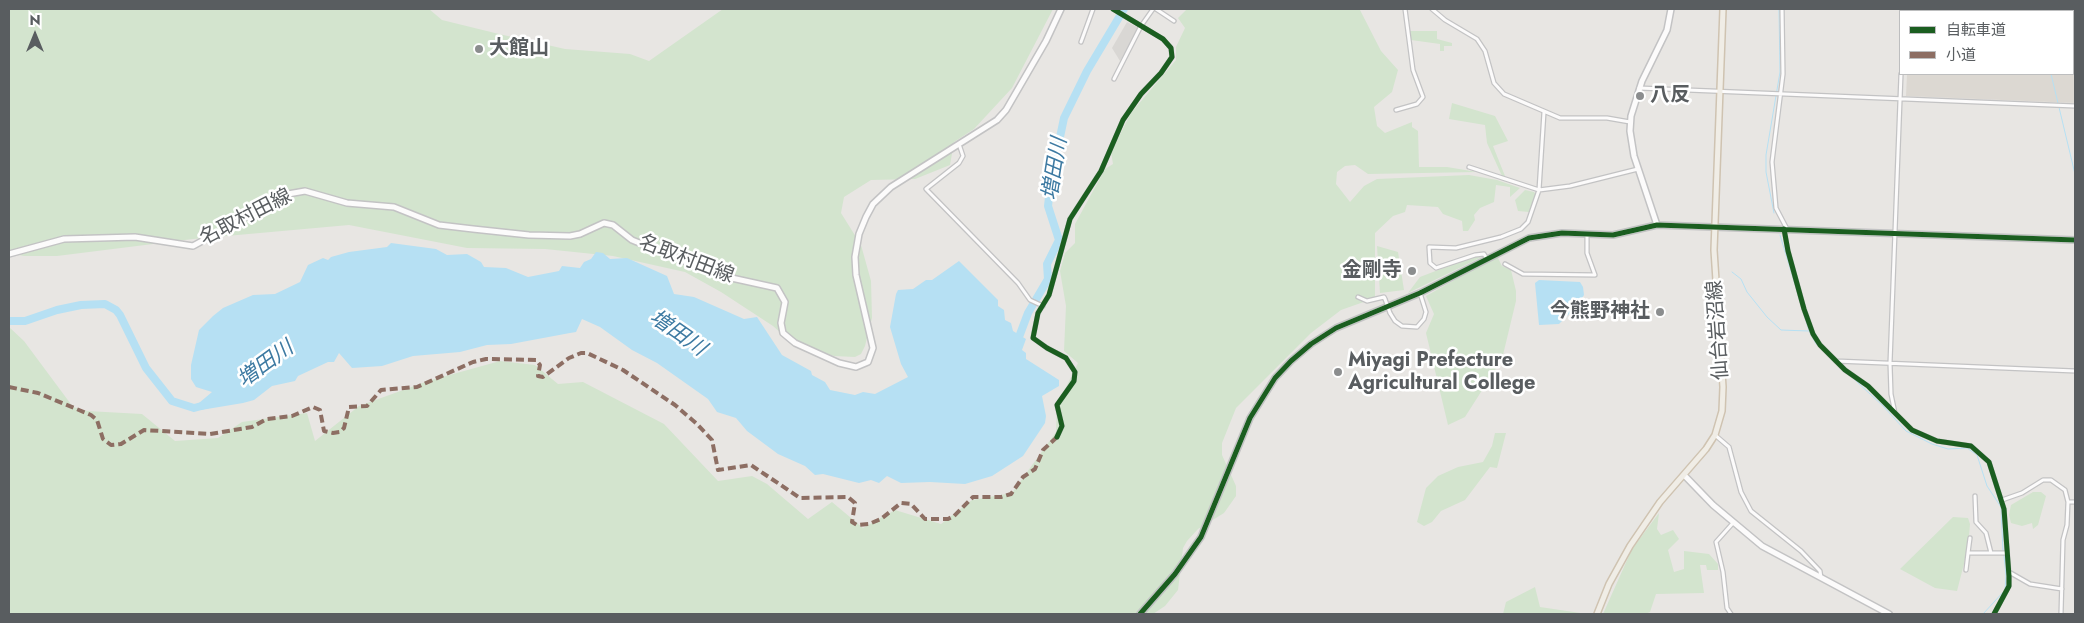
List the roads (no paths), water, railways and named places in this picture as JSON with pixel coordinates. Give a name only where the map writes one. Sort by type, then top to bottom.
[{"type":"main road","name":"仙台岩沼線","points":[[1597,614],[1609,584],[1630,546],[1660,502],[1685,476],[1715,435],[1722,411],[1724,393],[1714,226],[1723,9]]},
{"type":"street","name":"名取村田線","points":[[9,254],[64,239],[135,237],[192,246],[288,194],[305,191],[347,203],[394,207],[439,225],[529,235],[570,236],[580,234],[604,223],[613,224],[632,240],[718,274],[777,288],[785,302],[781,323],[783,333],[795,343],[839,363],[856,367],[868,362],[873,348],[856,275],[855,257],[859,234],[873,204],[891,187],[997,120],[1006,110],[1055,25],[1061,9]]},
{"type":"street","points":[[1081,42],[1093,9]]},
{"type":"street","points":[[1056,437],[1062,426],[1057,405],[1074,381],[1075,372],[1066,358],[1033,338],[1037,318],[1050,290],[1070,219],[1101,171],[1122,120],[1172,57],[1171,48],[1167,42],[1113,9]]},
{"type":"street","points":[[1114,78],[1141,26],[1154,9],[1174,22]]},
{"type":"street","points":[[1396,110],[1418,104],[1423,98],[1414,70],[1405,9]]},
{"type":"street","points":[[1432,9],[1445,20],[1482,44],[1494,83],[1504,94],[1560,118],[1607,118],[1631,122]]},
{"type":"street","points":[[1657,225],[1638,169],[1632,142],[1631,122],[1632,108],[1639,88],[1666,30],[1671,9]]},
{"type":"street","points":[[1782,9],[1784,64],[1777,94],[1772,162],[1775,201],[1786,229],[1788,251],[1809,324],[1820,345],[1836,362],[1868,386],[1912,430],[1945,443],[1967,444],[1978,450],[1988,462],[2002,500],[2009,572],[2009,586],[1994,614]]},
{"type":"street","points":[[1896,414],[1891,394],[1890,363],[1901,75]]},
{"type":"street","points":[[1639,88],[2075,106]]},
{"type":"street","points":[[1487,259],[1484,254],[1475,255],[1436,268],[1430,263],[1429,247],[1456,248],[1501,237],[1521,228],[1528,222],[1540,190],[1544,112]]},
{"type":"street","points":[[958,143],[963,156],[959,163],[926,189],[1018,284],[1030,300],[1043,306]]},
{"type":"street","points":[[1469,167],[1540,190],[1570,186],[1638,169]]},
{"type":"street","points":[[1140,614],[1175,574],[1201,537],[1210,520],[1242,435],[1259,402],[1275,378],[1311,344],[1336,328],[1420,293],[1537,236],[1562,233],[1613,235],[1657,225],[2075,240]]},
{"type":"street","points":[[1505,264],[1523,274],[1595,275],[1587,254],[1587,234]]},
{"type":"street","points":[[1358,297],[1367,302],[1384,297],[1395,321],[1402,326],[1417,327],[1424,319],[1426,312],[1420,293]]},
{"type":"street","points":[[1836,362],[2075,371]]},
{"type":"street","points":[[1715,435],[1729,448],[1741,492],[1751,511],[1801,551],[1820,571],[1821,579]]},
{"type":"street","points":[[1685,476],[1733,523],[1768,550],[1889,614]]},
{"type":"street","points":[[2002,500],[2022,493],[2039,481],[2046,479],[2063,486],[2068,502],[2067,526],[2063,540],[2060,614]]},
{"type":"street","points":[[1974,496],[1976,522],[1986,533],[1991,553]]},
{"type":"street","points":[[2068,502],[2075,502]]},
{"type":"street","points":[[1731,614],[1727,608],[1723,572],[1716,542],[1733,523]]},
{"type":"street","points":[[1966,570],[1970,538]]},
{"type":"street","points":[[1968,553],[2006,553]]},
{"type":"street","points":[[2009,572],[2030,584],[2062,589]]},
{"type":"water","points":[[391,243],[436,249],[447,255],[467,254],[481,262],[484,267],[506,268],[528,277],[559,271],[562,266],[580,268],[596,252],[603,253],[610,259],[627,258],[667,276],[674,294],[694,297],[744,319],[757,317],[782,355],[811,371],[812,375],[825,382],[830,390],[855,395],[863,392],[875,394],[908,377],[901,364],[890,327],[896,294],[898,290],[913,289],[926,280],[932,280],[959,261],[998,300],[998,306],[1004,310],[1005,320],[1011,323],[1013,331],[1026,339],[1022,350],[1026,353],[1026,359],[1059,380],[1059,386],[1042,396],[1046,416],[1045,423],[1023,456],[992,476],[965,484],[901,483],[887,476],[879,483],[871,480],[859,483],[823,474],[815,475],[805,466],[778,454],[747,431],[736,418],[717,412],[708,399],[657,363],[632,350],[600,327],[582,319],[576,332],[511,344],[487,345],[460,352],[413,356],[382,366],[352,368],[339,353],[334,362],[328,362],[298,376],[295,381],[272,386],[254,400],[201,410],[199,403],[212,392],[196,387],[191,379],[191,365],[199,330],[213,316],[223,308],[253,295],[275,294],[300,282],[308,265],[323,258],[328,260],[331,257],[349,252],[387,247]]},
{"type":"water","points":[[1539,280],[1580,282],[1583,287],[1584,295],[1576,307],[1559,324],[1539,325],[1535,283]]},
{"type":"waterway","name":"増田川","points":[[1016,345],[1028,313],[1048,279],[1047,264],[1059,240],[1048,206],[1051,180],[1064,118],[1087,71],[1124,9]]},
{"type":"waterway","points":[[1774,213],[1766,172],[1766,155],[1780,72],[1779,9]]},
{"type":"waterway","points":[[2051,75],[2075,174]]},
{"type":"waterway","points":[[1780,235],[1809,331],[1816,344],[1883,406],[1906,431],[1932,444],[1948,449],[1967,448],[1977,455],[1987,486],[2001,507],[2003,551]]},
{"type":"waterway","points":[[1732,272],[1741,279],[1747,292],[1767,317],[1781,330],[1808,331]]},
{"type":"waterway","name":"増田川","points":[[9,321],[25,321],[57,310],[81,305],[105,304],[116,310],[120,315],[146,368],[172,401],[194,408],[209,404]]},
{"type":"waterway","points":[[1983,614],[2005,590],[2004,555]]},
{"type":"place","name":"大館山","points":[[479,49]]},
{"type":"place","name":"八反","points":[[1640,96]]},
{"type":"place","name":"金剛寺","points":[[1412,271]]},
{"type":"place","name":"今熊野神社","points":[[1660,312]]},
{"type":"place","name":"Miyagi Prefecture Agricultural College","points":[[1338,372]]}]
